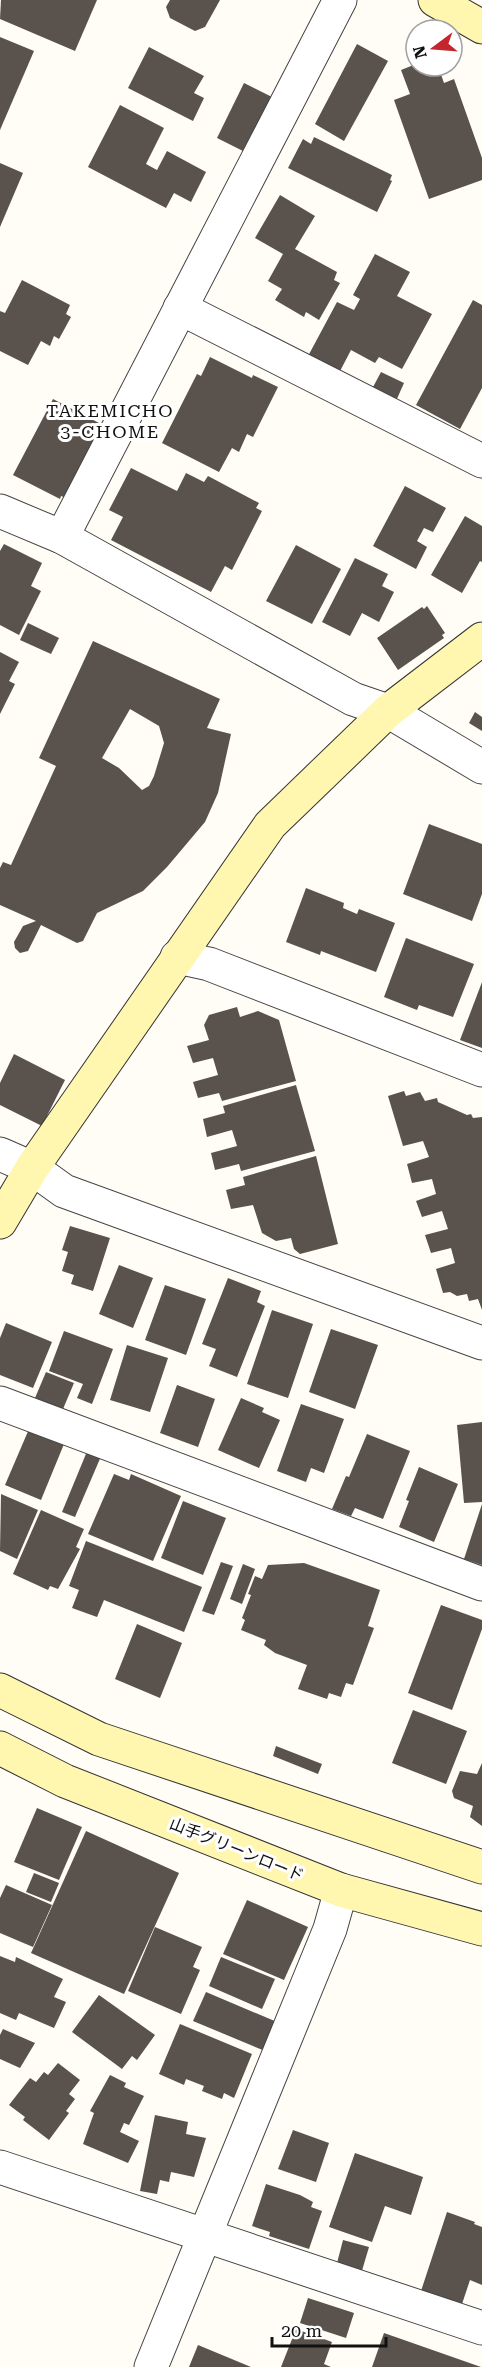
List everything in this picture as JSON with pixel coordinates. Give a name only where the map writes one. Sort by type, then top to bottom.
[{"type":"street","points":[[62,537],[340,0]]},
{"type":"street","points":[[435,0],[482,27]]},
{"type":"street","points":[[180,309],[482,461]]},
{"type":"street","points":[[0,511],[62,537],[353,699],[388,711],[482,767]]},
{"type":"street","points":[[0,1222],[32,1168],[270,825],[388,711],[482,639]]},
{"type":"street","points":[[177,957],[209,964],[482,1070]]},
{"type":"street","points":[[0,1154],[32,1168],[64,1191],[482,1343]]},
{"type":"street","points":[[0,1403],[482,1584]]},
{"type":"street","points":[[0,1690],[99,1739],[482,1867]]},
{"type":"street","name":"山手グリーンロード","points":[[0,1748],[65,1781],[341,1890],[482,1929]]},
{"type":"street","points":[[151,2367],[330,1929],[341,1890]]},
{"type":"street","points":[[0,2167],[482,2328]]},
{"type":"building","points":[[1,0],[97,0],[75,51],[0,19]]},
{"type":"building","points":[[170,0],[220,0],[205,27],[195,31],[170,18],[166,7]]},
{"type":"building","points":[[0,37],[34,51],[0,130]]},
{"type":"building","points":[[357,44],[388,61],[344,141],[315,124]]},
{"type":"building","points":[[149,47],[204,76],[194,93],[204,98],[193,121],[128,88]]},
{"type":"building","points":[[404,78],[442,78],[444,83],[454,79],[482,158],[482,180],[429,199],[394,100],[410,94]]},
{"type":"building","points":[[244,83],[274,98],[247,153],[217,138]]},
{"type":"building","points":[[120,105],[164,128],[146,164],[157,170],[167,151],[206,172],[191,202],[174,193],[166,208],[88,167]]},
{"type":"building","points":[[314,137],[392,175],[390,180],[392,181],[377,212],[288,168],[303,139],[311,144]]},
{"type":"building","points":[[0,163],[23,173],[0,227]]},
{"type":"building","points":[[280,195],[315,216],[295,249],[337,272],[334,280],[340,283],[319,320],[306,312],[304,317],[275,300],[282,289],[268,281],[283,254],[255,238]]},
{"type":"building","points":[[375,254],[410,272],[397,296],[432,314],[402,369],[379,357],[375,363],[351,350],[338,375],[307,358],[337,302],[354,310],[360,299],[353,295]]},
{"type":"building","points":[[22,280],[70,305],[66,314],[71,317],[59,339],[54,336],[50,346],[41,341],[28,365],[0,351],[0,311],[5,313]]},
{"type":"building","points":[[473,300],[482,305],[482,388],[460,429],[416,405]]},
{"type":"building","points":[[210,357],[252,378],[253,375],[278,387],[253,437],[247,434],[239,452],[232,448],[219,472],[162,443],[197,374],[201,376]]},
{"type":"building","points":[[381,372],[404,383],[396,401],[372,389]]},
{"type":"building","points":[[53,399],[99,423],[97,426],[102,429],[66,498],[61,496],[60,499],[13,475]]},
{"type":"building","points":[[131,468],[177,491],[186,473],[204,482],[208,476],[259,503],[256,508],[262,511],[232,570],[225,566],[211,592],[111,540],[123,517],[109,510]]},
{"type":"building","points":[[405,486],[446,508],[433,532],[424,528],[417,541],[427,547],[416,569],[373,546]]},
{"type":"building","points":[[465,516],[482,526],[482,562],[480,561],[462,593],[431,575]]},
{"type":"building","points":[[4,544],[42,563],[31,586],[41,591],[19,635],[0,625],[0,551]]},
{"type":"building","points":[[296,545],[341,569],[312,624],[266,601]]},
{"type":"building","points":[[355,558],[388,574],[382,586],[394,592],[379,622],[362,613],[350,636],[322,622]]},
{"type":"building","points":[[427,606],[445,633],[442,635],[444,638],[398,670],[377,638],[422,607],[424,609]]},
{"type":"building","points":[[28,623],[59,638],[51,654],[20,640]]},
{"type":"building","points":[[93,641],[220,699],[207,728],[231,734],[218,793],[205,822],[167,867],[143,891],[97,913],[83,941],[77,943],[41,925],[28,951],[20,953],[15,948],[14,942],[23,926],[36,921],[0,905],[0,868],[3,862],[11,865],[56,766],[39,758]],"holes":[[[130,709],[159,726],[164,743],[154,776],[149,786],[142,790],[119,768],[102,758]]]},
{"type":"building","points":[[0,652],[19,662],[9,681],[15,684],[0,714]]},
{"type":"building","points":[[475,712],[482,717],[482,731],[469,723]]},
{"type":"building","points":[[429,824],[482,844],[482,894],[472,921],[403,894]]},
{"type":"building","points":[[306,888],[344,903],[343,908],[357,914],[359,909],[395,923],[376,972],[321,951],[320,955],[286,942]]},
{"type":"building","points":[[406,938],[474,964],[453,1017],[419,1005],[417,1010],[384,997]]},
{"type":"building","points":[[482,982],[482,1048],[460,1040]]},
{"type":"building","points":[[237,1007],[240,1017],[258,1011],[279,1020],[296,1081],[222,1101],[219,1093],[198,1098],[193,1082],[218,1075],[213,1058],[193,1063],[187,1046],[209,1040],[204,1025],[209,1015]]},
{"type":"building","points":[[14,1054],[65,1080],[42,1126],[0,1105],[0,1083]]},
{"type":"building","points":[[296,1085],[315,1151],[241,1171],[239,1164],[215,1170],[211,1153],[237,1146],[232,1130],[207,1137],[203,1119],[225,1113],[223,1106]]},
{"type":"building","points":[[404,1091],[406,1096],[420,1092],[425,1101],[437,1098],[438,1102],[467,1115],[471,1114],[473,1118],[482,1117],[482,1310],[478,1299],[469,1301],[467,1294],[457,1296],[450,1292],[443,1293],[436,1269],[455,1263],[451,1248],[431,1253],[425,1235],[448,1229],[442,1211],[422,1217],[416,1201],[436,1194],[432,1179],[412,1183],[407,1164],[429,1157],[423,1141],[403,1146],[388,1096]]},
{"type":"building","points":[[316,1156],[338,1244],[300,1254],[294,1249],[291,1238],[276,1241],[262,1233],[253,1205],[231,1209],[226,1190],[245,1185],[243,1177]]},
{"type":"building","points":[[70,1226],[110,1238],[93,1291],[71,1284],[74,1275],[62,1271],[68,1252],[62,1250]]},
{"type":"building","points":[[119,1265],[153,1278],[133,1328],[99,1314]]},
{"type":"building","points":[[228,1278],[261,1291],[257,1302],[265,1306],[237,1377],[209,1366],[216,1349],[202,1344]]},
{"type":"building","points":[[165,1285],[206,1299],[186,1355],[145,1340]]},
{"type":"building","points":[[272,1310],[313,1324],[288,1398],[247,1384]]},
{"type":"building","points":[[6,1323],[52,1342],[33,1388],[0,1375],[0,1338]]},
{"type":"building","points":[[331,1329],[378,1345],[355,1409],[309,1392]]},
{"type":"building","points":[[64,1331],[113,1349],[92,1404],[77,1398],[83,1384],[49,1371]]},
{"type":"building","points":[[127,1345],[168,1358],[150,1412],[110,1400]]},
{"type":"building","points":[[46,1372],[74,1383],[63,1409],[35,1398]]},
{"type":"building","points":[[177,1385],[215,1399],[198,1447],[160,1433]]},
{"type":"building","points":[[241,1398],[264,1408],[262,1412],[280,1420],[259,1468],[218,1450]]},
{"type":"building","points":[[301,1404],[344,1419],[324,1473],[311,1468],[306,1482],[277,1471]]},
{"type":"building","points":[[482,1422],[482,1502],[464,1503],[457,1425]]},
{"type":"building","points":[[29,1429],[64,1444],[41,1500],[5,1485]]},
{"type":"building","points":[[367,1434],[410,1451],[383,1519],[355,1508],[351,1516],[332,1509],[346,1476],[349,1477]]},
{"type":"building","points":[[88,1449],[102,1454],[75,1517],[62,1512]]},
{"type":"building","points":[[419,1467],[458,1484],[434,1542],[399,1527],[409,1501],[406,1500]]},
{"type":"building","points":[[114,1474],[129,1480],[131,1474],[181,1496],[153,1561],[88,1534]]},
{"type":"building","points":[[1,1494],[38,1510],[17,1559],[0,1551]]},
{"type":"building","points":[[183,1501],[226,1518],[203,1575],[161,1558]]},
{"type":"building","points":[[482,1504],[482,1565],[464,1559]]},
{"type":"building","points":[[41,1510],[84,1529],[76,1547],[80,1549],[58,1589],[50,1586],[48,1590],[13,1574]]},
{"type":"building","points":[[86,1541],[202,1587],[184,1632],[104,1600],[97,1617],[72,1608],[79,1590],[69,1586]]},
{"type":"building","points":[[221,1562],[233,1566],[214,1615],[202,1611]]},
{"type":"building","points":[[304,1563],[380,1590],[368,1626],[374,1628],[353,1685],[346,1683],[341,1697],[329,1693],[327,1699],[298,1689],[307,1665],[275,1653],[264,1645],[266,1640],[241,1630],[245,1620],[242,1618],[251,1595],[248,1594],[255,1576],[262,1579],[268,1565]]},
{"type":"building","points":[[243,1564],[255,1569],[242,1604],[230,1599]]},
{"type":"building","points":[[441,1605],[482,1620],[482,1629],[452,1710],[408,1693]]},
{"type":"building","points":[[137,1624],[182,1643],[160,1698],[115,1679]]},
{"type":"building","points":[[413,1710],[467,1731],[446,1784],[392,1763]]},
{"type":"building","points":[[276,1746],[322,1764],[318,1774],[273,1756]]},
{"type":"building","points":[[482,1763],[482,1826],[470,1817],[473,1806],[454,1798],[452,1791],[460,1771],[477,1774]]},
{"type":"building","points":[[37,1808],[82,1827],[59,1880],[14,1862]]},
{"type":"building","points":[[86,1831],[179,1873],[124,1994],[31,1953]]},
{"type":"building","points":[[34,1873],[59,1883],[51,1902],[26,1892]]},
{"type":"building","points":[[6,1885],[52,1905],[33,1947],[0,1933],[0,1898]]},
{"type":"building","points":[[247,1900],[308,1927],[284,1980],[223,1954]]},
{"type":"building","points":[[155,1927],[202,1947],[193,1967],[200,1970],[181,2014],[128,1991]]},
{"type":"building","points":[[0,1956],[15,1962],[16,1957],[63,1979],[54,1997],[66,2002],[54,2028],[19,2013],[16,2020],[0,2013]]},
{"type":"building","points":[[221,1957],[275,1979],[262,2009],[209,1986]]},
{"type":"building","points":[[206,1992],[277,2022],[265,2051],[193,2021]]},
{"type":"building","points":[[99,1995],[155,2035],[137,2060],[132,2056],[122,2069],[72,2032]]},
{"type":"building","points":[[180,2024],[252,2054],[234,2098],[224,2093],[222,2099],[202,2091],[204,2086],[186,2079],[184,2085],[159,2074]]},
{"type":"building","points":[[3,2029],[35,2043],[20,2068],[0,2059],[0,2035]]},
{"type":"building","points":[[58,2063],[80,2080],[69,2094],[75,2099],[66,2111],[69,2113],[49,2140],[23,2120],[25,2117],[9,2105],[30,2078],[36,2082],[44,2072],[48,2075]]},
{"type":"building","points":[[110,2075],[126,2083],[124,2087],[144,2096],[129,2125],[124,2123],[120,2132],[139,2141],[128,2163],[83,2144],[94,2113],[90,2111]]},
{"type":"building","points":[[155,2115],[188,2122],[186,2134],[206,2138],[194,2177],[171,2172],[169,2182],[160,2180],[157,2194],[140,2191]]},
{"type":"building","points":[[293,2130],[329,2143],[316,2182],[278,2169]]},
{"type":"building","points":[[355,2153],[423,2177],[411,2215],[385,2206],[372,2242],[329,2227]]},
{"type":"building","points":[[266,2184],[300,2195],[313,2202],[311,2207],[322,2211],[309,2249],[269,2236],[270,2232],[252,2226]]},
{"type":"building","points":[[447,2212],[475,2222],[474,2224],[482,2227],[482,2285],[470,2280],[462,2304],[421,2291]]},
{"type":"building","points":[[343,2240],[369,2247],[361,2274],[336,2267]]},
{"type":"building","points":[[308,2298],[354,2313],[346,2338],[300,2323]]},
{"type":"building","points":[[296,2329],[332,2342],[324,2364],[331,2367],[281,2367]]},
{"type":"building","points":[[384,2333],[481,2367],[372,2367]]},
{"type":"building","points":[[198,2345],[251,2367],[189,2367]]},
{"type":"district","name":"TAKEMICHO 3-CHOME","points":[[110,421]]}]
